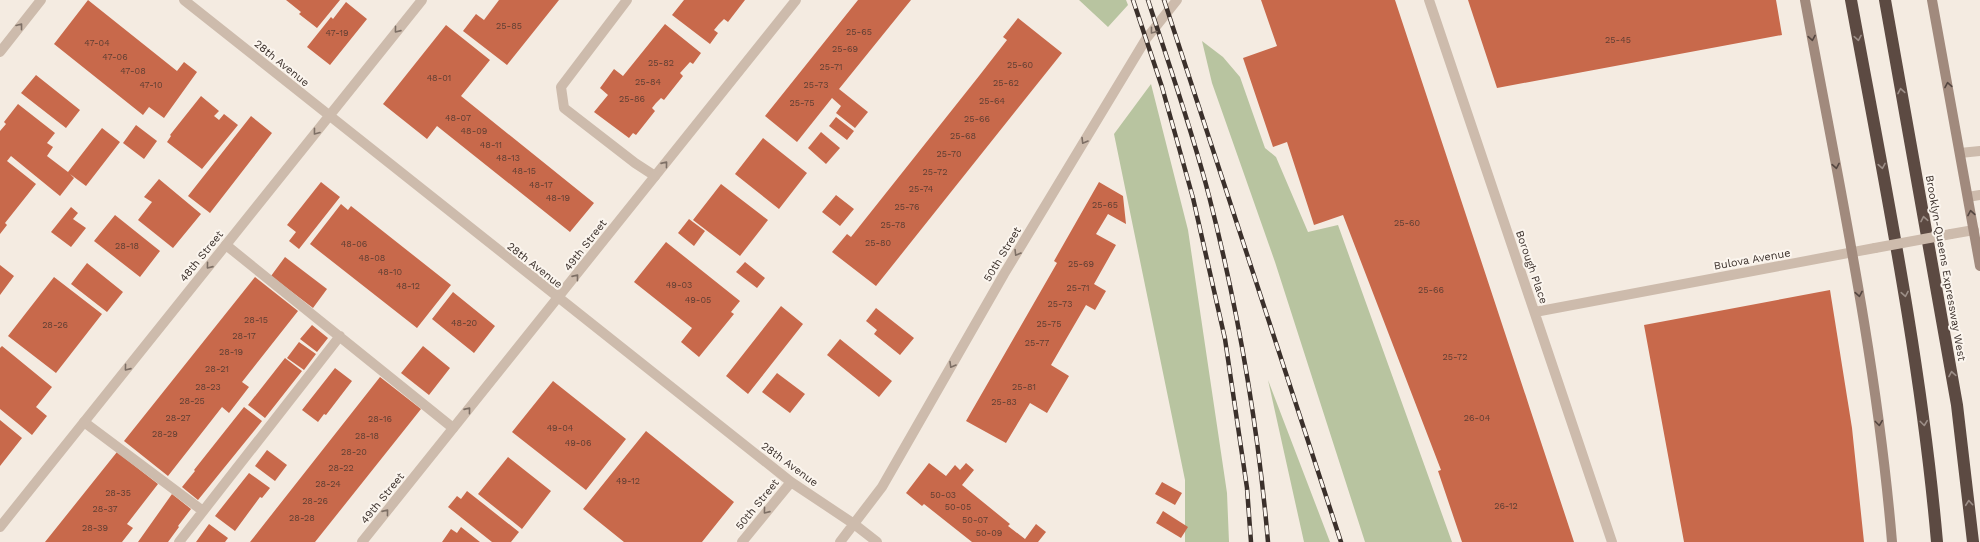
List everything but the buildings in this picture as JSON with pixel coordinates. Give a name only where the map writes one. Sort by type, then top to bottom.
[{"type":"highway","points":[[1851,0],[1915,354],[1929,456],[1937,542]]},
{"type":"highway","name":"Brooklyn-Queens Expressway West","points":[[1885,0],[1957,405],[1973,542]]},
{"type":"street","points":[[0,52],[41,0]]},
{"type":"street","name":"28th Avenue","points":[[184,0],[791,482],[854,524],[877,542]]},
{"type":"street","name":"48th Street","points":[[0,527],[422,0]]},
{"type":"street","points":[[627,0],[561,87],[564,108],[635,163],[655,176]]},
{"type":"street","name":"49th Street","points":[[362,542],[796,0]]},
{"type":"street","name":"50th Street","points":[[840,542],[882,487],[1004,274],[1146,39],[1177,0]]},
{"type":"street","name":"Borough Place","points":[[1428,0],[1612,542]]},
{"type":"street","points":[[1806,0],[1852,253],[1873,379],[1888,490],[1892,542]]},
{"type":"street","points":[[1932,0],[1974,230],[1978,241],[1980,266]]},
{"type":"street","points":[[1960,153],[1980,151]]},
{"type":"street","points":[[1968,197],[1980,194]]},
{"type":"street","name":"Bulova Avenue","points":[[1535,312],[1974,230]]},
{"type":"street","points":[[226,245],[454,428]]},
{"type":"street","points":[[179,542],[340,336]]},
{"type":"street","points":[[84,422],[203,511]]},
{"type":"street","name":"50th Street","points":[[742,542],[791,482]]},
{"type":"green space","points":[[1079,0],[1126,0],[1128,5],[1108,27]]},
{"type":"green space","points":[[1202,41],[1223,57],[1240,77],[1265,148],[1276,157],[1308,232],[1338,225],[1452,542],[1365,542],[1275,262],[1212,83]]},
{"type":"green space","points":[[1151,84],[1188,230],[1227,493],[1229,542],[1185,542],[1185,480],[1114,134]]},
{"type":"green space","points":[[1268,380],[1330,542],[1304,542]]},
{"type":"railway","points":[[1133,0],[1162,87],[1193,198],[1225,339],[1247,488],[1251,542]]},
{"type":"railway","points":[[1148,0],[1202,171],[1229,281],[1253,411],[1268,542]]},
{"type":"railway","points":[[1164,0],[1341,542]]}]
